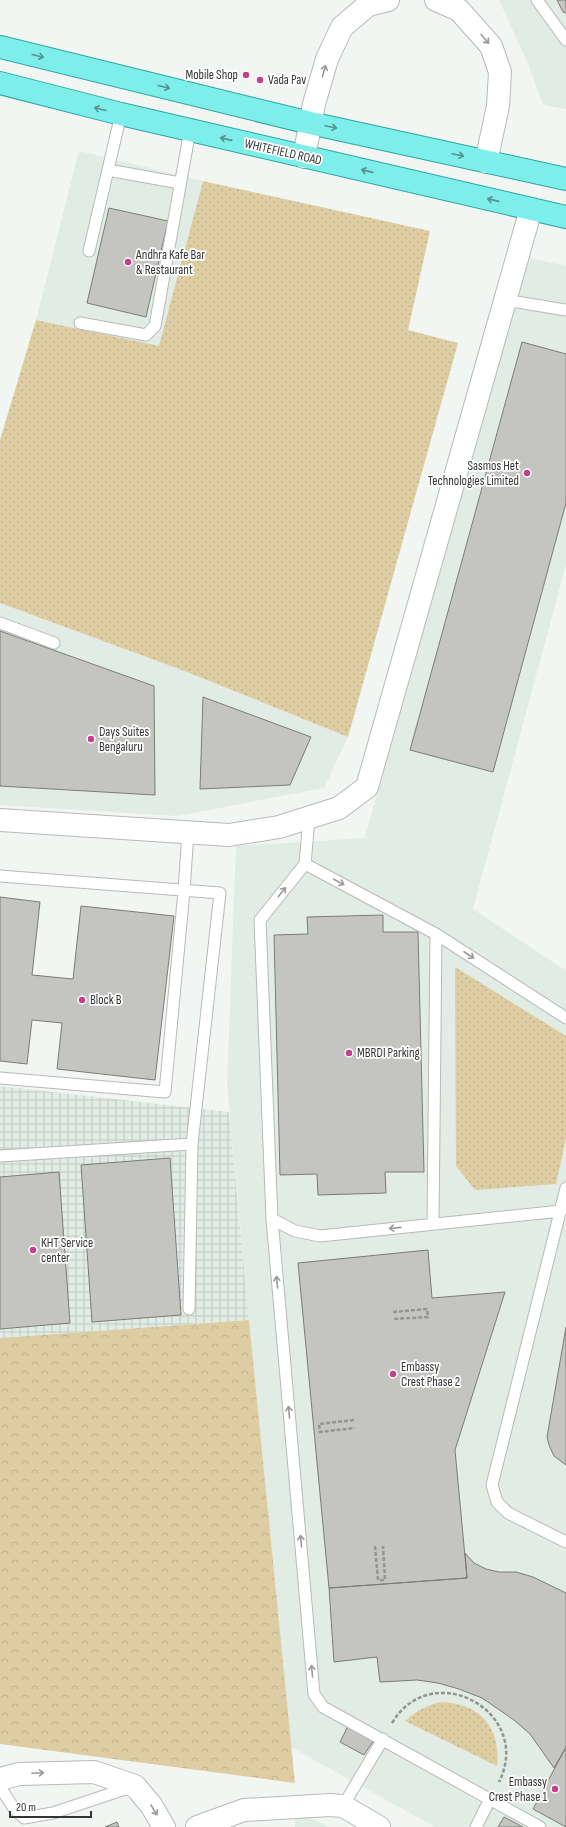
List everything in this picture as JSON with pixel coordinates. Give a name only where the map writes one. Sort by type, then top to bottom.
[{"type":"main road","points":[[0,47],[310,123],[566,179]]},
{"type":"main road","name":"WHITEFIELD ROAD","points":[[0,83],[121,114],[566,217]]},
{"type":"street","points":[[304,157],[310,123],[327,59],[342,27],[368,5],[388,0]]},
{"type":"street","points":[[436,0],[460,5],[491,46],[500,72],[498,106],[486,162]]},
{"type":"street","points":[[0,820],[229,835],[279,827],[309,819],[339,808],[367,787],[532,209]]},
{"type":"street","points":[[0,1779],[19,1774],[94,1772],[135,1786],[151,1805],[164,1827]]},
{"type":"street","points":[[197,1827],[244,1810],[330,1805],[343,1806],[375,1826]]},
{"type":"lane","points":[[537,0],[566,40]]},
{"type":"lane","points":[[89,251],[121,114]]},
{"type":"lane","points":[[80,323],[146,335],[155,326],[190,130]]},
{"type":"lane","points":[[108,170],[180,183]]},
{"type":"lane","points":[[505,300],[566,310]]},
{"type":"lane","points":[[0,622],[54,643]]},
{"type":"lane","points":[[309,819],[305,864],[260,920],[272,1219],[314,1694],[323,1707],[540,1827]]},
{"type":"lane","points":[[0,1078],[165,1092],[184,891],[188,832]]},
{"type":"lane","points":[[305,864],[436,934],[566,1018]]},
{"type":"lane","points":[[0,876],[220,893],[192,1144],[189,1310]]},
{"type":"lane","points":[[433,1224],[436,934]]},
{"type":"lane","points":[[0,1156],[192,1144]]},
{"type":"lane","points":[[566,1188],[492,1485],[497,1502],[508,1513],[566,1542]]},
{"type":"lane","points":[[272,1219],[295,1232],[320,1236],[561,1211]]},
{"type":"lane","points":[[343,1806],[383,1739]]},
{"type":"lane","points":[[0,1787],[15,1810],[24,1818],[53,1813],[135,1786]]},
{"type":"lane","points":[[476,1827],[490,1799]]},
{"type":"path","points":[[393,1312],[427,1309],[428,1317],[393,1319]]},
{"type":"path","points":[[354,1420],[319,1424],[320,1432],[355,1428]]},
{"type":"path","points":[[375,1546],[378,1580],[385,1580],[383,1546]]},
{"type":"path","points":[[383,1739],[398,1714],[409,1704],[422,1697],[436,1693],[452,1693],[480,1703],[490,1712],[498,1723],[506,1749],[502,1776],[490,1799]]},
{"type":"shaded area","points":[[499,0],[566,0],[566,109],[543,105],[529,66]]},
{"type":"shaded area","points":[[79,151],[203,181],[159,347],[36,320]]},
{"type":"shaded area","points":[[526,257],[566,266],[566,565],[473,909],[566,971],[566,1827],[435,1827],[291,1747],[227,1084],[236,846],[365,838]]},
{"type":"shaded area","name":"Days Suites Bengaluru","points":[[0,603],[187,672],[348,737],[324,788],[177,816],[0,805]]},
{"type":"shaded area","points":[[0,1086],[229,1112],[249,1320],[0,1338]]},
{"type":"shaded area","points":[[295,1813],[321,1823],[329,1827],[295,1827]]},
{"type":"green space","points":[[203,181],[430,231],[408,330],[458,343],[348,737],[187,672],[0,603],[0,440],[36,320],[159,346]]},
{"type":"green space","points":[[455,967],[566,1036],[566,1138],[556,1184],[475,1190],[456,1166]]},
{"type":"green space","points":[[249,1320],[295,1783],[0,1744],[0,1338]]},
{"type":"green space","points":[[440,1702],[454,1703],[466,1707],[477,1712],[485,1720],[491,1729],[495,1740],[497,1766],[405,1721],[421,1709]]},
{"type":"building","points":[[557,0],[566,0],[566,13],[563,12]]},
{"type":"building","name":"Andhra Kafe Bar & Restaurant","points":[[109,208],[168,221],[146,317],[87,303]]},
{"type":"building","points":[[522,342],[566,354],[566,503],[493,772],[410,750]]},
{"type":"building","name":"Days Suites Bengaluru","points":[[0,631],[154,686],[155,795],[0,786]]},
{"type":"building","points":[[203,697],[311,737],[290,785],[200,789]]},
{"type":"building","name":"Block B","points":[[0,897],[40,902],[32,975],[73,979],[81,906],[174,916],[155,1080],[57,1069],[62,1023],[32,1020],[27,1064],[0,1061]]},
{"type":"building","name":"MBRDI Parking","points":[[383,915],[383,932],[418,932],[424,1172],[385,1172],[386,1193],[318,1195],[317,1174],[280,1175],[274,935],[308,934],[307,917]]},
{"type":"building","points":[[170,1158],[181,1315],[92,1322],[81,1165]]},
{"type":"building","name":"KHT Service center","points":[[59,1172],[70,1323],[0,1329],[0,1177]]},
{"type":"building","name":"Embassy Crest Phase 2","points":[[428,1250],[432,1298],[505,1292],[455,1450],[467,1578],[329,1588],[298,1263]]},
{"type":"building","points":[[566,1327],[566,1465],[554,1456],[547,1437]]},
{"type":"building","points":[[465,1553],[474,1563],[486,1569],[499,1572],[516,1572],[533,1577],[566,1593],[566,1747],[554,1768],[530,1734],[514,1720],[482,1698],[438,1683],[417,1680],[380,1682],[377,1657],[334,1662],[329,1588],[467,1578]]},
{"type":"building","points":[[348,1726],[374,1740],[364,1755],[340,1742]]},
{"type":"building","name":"Embassy Crest Phase 1","points":[[566,1747],[566,1827],[533,1809]]},
{"type":"building","points":[[504,1817],[523,1827],[498,1827]]},
{"type":"building","points":[[117,1822],[119,1827],[105,1827]]},
{"type":"place","name":"Mobile Shop","points":[[246,75]]},
{"type":"place","name":"Vada Pav","points":[[260,80]]},
{"type":"place","name":"Andhra Kafe Bar & Restaurant","points":[[128,262]]},
{"type":"place","name":"Sasmos Het Technologies Limited","points":[[527,473]]},
{"type":"place","name":"Days Suites Bengaluru","points":[[91,739]]},
{"type":"place","name":"Block B","points":[[82,1000]]},
{"type":"place","name":"MBRDI Parking","points":[[349,1053]]},
{"type":"place","name":"KHT Service center","points":[[33,1250]]},
{"type":"place","name":"Embassy Crest Phase 2","points":[[393,1374]]},
{"type":"place","name":"Embassy Crest Phase 1","points":[[555,1789]]}]
